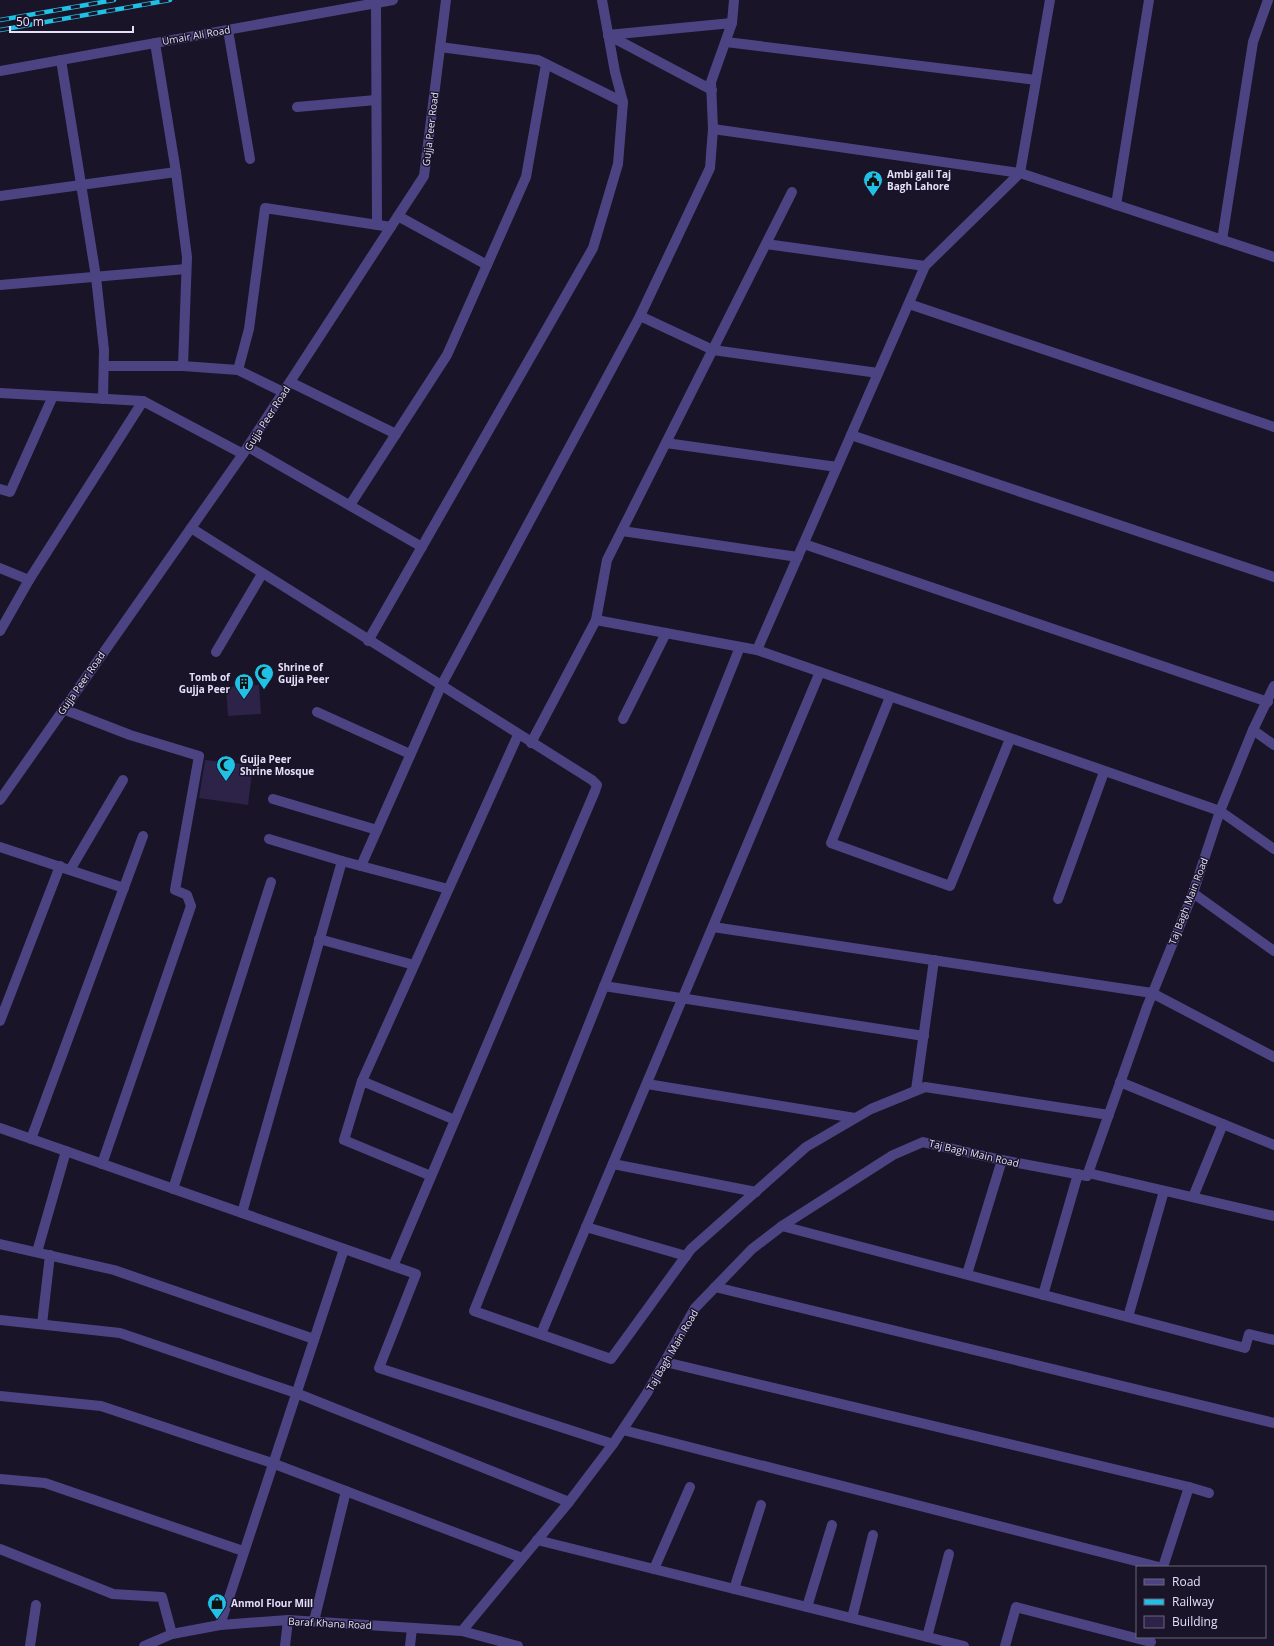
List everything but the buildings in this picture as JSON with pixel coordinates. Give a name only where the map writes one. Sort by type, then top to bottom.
[{"type":"street","name":"Umair Ali Road","points":[[0,71],[393,0]]},
{"type":"street","name":"Gujja Peer Road","points":[[0,800],[4,786],[63,709],[246,450],[424,176],[446,0]]},
{"type":"street","points":[[368,640],[593,248],[618,164],[623,102],[602,0]]},
{"type":"street","points":[[361,866],[441,686],[640,316],[710,168],[713,129],[711,82],[732,23],[734,0]]},
{"type":"street","points":[[757,650],[925,266],[1020,173],[1050,0]]},
{"type":"street","points":[[1116,205],[1149,0]]},
{"type":"street","points":[[1222,240],[1253,42],[1268,0]]},
{"type":"street","points":[[376,3],[377,225]]},
{"type":"street","points":[[608,35],[732,23]]},
{"type":"street","points":[[228,30],[250,159]]},
{"type":"street","points":[[608,35],[712,90]]},
{"type":"street","points":[[726,42],[1036,80]]},
{"type":"street","points":[[155,43],[176,172],[187,257],[183,366]]},
{"type":"street","points":[[440,47],[538,60],[623,102]]},
{"type":"street","points":[[61,60],[96,277],[104,350],[103,399]]},
{"type":"street","points":[[350,505],[447,356],[526,177],[546,64]]},
{"type":"street","points":[[297,107],[376,100]]},
{"type":"street","points":[[713,129],[1020,173],[1274,257]]},
{"type":"street","points":[[0,196],[176,172]]},
{"type":"street","points":[[531,743],[596,620],[608,560],[792,192]]},
{"type":"street","points":[[238,370],[249,329],[266,208],[391,227]]},
{"type":"street","points":[[398,216],[487,265]]},
{"type":"street","points":[[766,244],[925,266]]},
{"type":"street","points":[[0,285],[186,268]]},
{"type":"street","points":[[908,304],[1274,427]]},
{"type":"street","points":[[640,316],[713,350],[878,373]]},
{"type":"street","points":[[104,366],[183,366],[238,370],[283,392]]},
{"type":"street","points":[[290,382],[396,434]]},
{"type":"street","points":[[0,393],[143,401],[246,450],[350,505],[422,547]]},
{"type":"street","points":[[0,489],[10,492],[53,396]]},
{"type":"street","points":[[0,631],[29,580],[143,401]]},
{"type":"street","points":[[851,435],[1274,577]]},
{"type":"street","points":[[666,443],[837,467]]},
{"type":"street","points":[[191,528],[597,784],[393,1266]]},
{"type":"street","points":[[622,531],[798,557]]},
{"type":"street","points":[[804,544],[1268,702]]},
{"type":"street","points":[[0,568],[29,580]]},
{"type":"street","points":[[216,652],[262,574]]},
{"type":"street","points":[[596,620],[757,650],[1104,772],[1220,811],[1274,849]]},
{"type":"street","points":[[623,718],[666,634]]},
{"type":"street","points":[[740,647],[474,1311],[611,1360],[691,1249],[806,1147],[871,1109],[925,1087],[1109,1115]]},
{"type":"street","points":[[541,1334],[820,672]]},
{"type":"street","name":"Taj Bagh Main Road","points":[[462,1632],[569,1502],[613,1444],[647,1393],[695,1308],[752,1249],[782,1226],[893,1155],[922,1142],[1002,1160],[1087,1176],[1152,993],[1193,893],[1220,811],[1253,730],[1268,702],[1274,686]]},
{"type":"street","points":[[890,697],[831,843],[950,886],[1010,739]]},
{"type":"street","points":[[63,709],[130,735],[199,756],[176,890],[187,895],[191,906],[102,1164]]},
{"type":"street","points":[[317,712],[410,754]]},
{"type":"street","points":[[1253,730],[1274,745]]},
{"type":"street","points":[[431,1176],[344,1140],[362,1081],[518,734]]},
{"type":"street","points":[[1058,899],[1104,772]]},
{"type":"street","points":[[70,870],[123,780]]},
{"type":"street","points":[[273,799],[377,830]]},
{"type":"street","points":[[31,1139],[143,836]]},
{"type":"street","points":[[269,839],[342,861],[448,889]]},
{"type":"street","points":[[0,847],[124,888]]},
{"type":"street","points":[[242,1213],[342,861]]},
{"type":"street","points":[[0,1021],[60,866]]},
{"type":"street","points":[[173,1189],[271,882]]},
{"type":"street","points":[[1193,893],[1274,951]]},
{"type":"street","points":[[713,927],[1152,993],[1274,1057]]},
{"type":"street","points":[[319,939],[414,965]]},
{"type":"street","points":[[916,1090],[934,960]]},
{"type":"street","points":[[604,986],[924,1036]]},
{"type":"street","points":[[362,1081],[455,1120]]},
{"type":"street","points":[[1120,1082],[1274,1145]]},
{"type":"street","points":[[647,1084],[855,1118]]},
{"type":"street","points":[[1193,1197],[1223,1124]]},
{"type":"street","points":[[0,1128],[416,1274],[379,1368],[613,1444]]},
{"type":"street","points":[[37,1252],[66,1151]]},
{"type":"street","points":[[967,1274],[1002,1160]]},
{"type":"street","points":[[613,1164],[756,1192]]},
{"type":"street","points":[[1088,1173],[1274,1216]]},
{"type":"street","points":[[1043,1294],[1078,1174]]},
{"type":"street","points":[[1128,1317],[1164,1191]]},
{"type":"street","points":[[782,1226],[1245,1348],[1249,1334],[1274,1340]]},
{"type":"street","points":[[586,1227],[686,1256]]},
{"type":"street","points":[[0,1244],[114,1270],[314,1339]]},
{"type":"street","points":[[220,1625],[272,1463],[344,1249]]},
{"type":"street","points":[[42,1324],[50,1255]]},
{"type":"street","points":[[715,1287],[1274,1422]]},
{"type":"street","points":[[0,1320],[120,1333],[296,1393],[569,1502]]},
{"type":"street","points":[[665,1362],[1209,1493]]},
{"type":"street","points":[[0,1396],[102,1406],[272,1463],[522,1558]]},
{"type":"street","points":[[623,1430],[1155,1566]]},
{"type":"street","points":[[0,1479],[45,1483],[243,1551]]},
{"type":"street","points":[[654,1569],[690,1487]]},
{"type":"street","points":[[1163,1566],[1189,1487]]},
{"type":"street","points":[[314,1621],[346,1491]]},
{"type":"street","points":[[734,1589],[761,1505]]},
{"type":"street","points":[[807,1607],[832,1526]]},
{"type":"street","points":[[852,1618],[873,1535]]},
{"type":"street","points":[[537,1540],[964,1646]]},
{"type":"street","points":[[0,1549],[113,1594],[162,1597],[172,1634]]},
{"type":"street","points":[[927,1637],[949,1554]]},
{"type":"street","points":[[30,1646],[36,1605]]},
{"type":"street","points":[[1006,1646],[1016,1607],[1151,1642]]},
{"type":"street","points":[[285,1646],[288,1620]]},
{"type":"street","name":"Baraf Khana Road","points":[[144,1646],[172,1634],[220,1625],[288,1620],[462,1632],[518,1646]]},
{"type":"street","points":[[410,1646],[412,1628]]},
{"type":"railway","points":[[0,20],[114,0]]},
{"type":"railway","points":[[0,30],[170,0]]},
{"type":"place","name":"Ambi gali Taj Bagh Lahore","points":[[873,197]]},
{"type":"place","name":"Shrine of Gujja Peer","points":[[264,690]]},
{"type":"place","name":"Tomb of Gujja Peer","points":[[244,700]]},
{"type":"place","name":"Gujja Peer Shrine Mosque","points":[[226,782]]},
{"type":"place","name":"Anmol Flour Mill","points":[[217,1620]]}]
